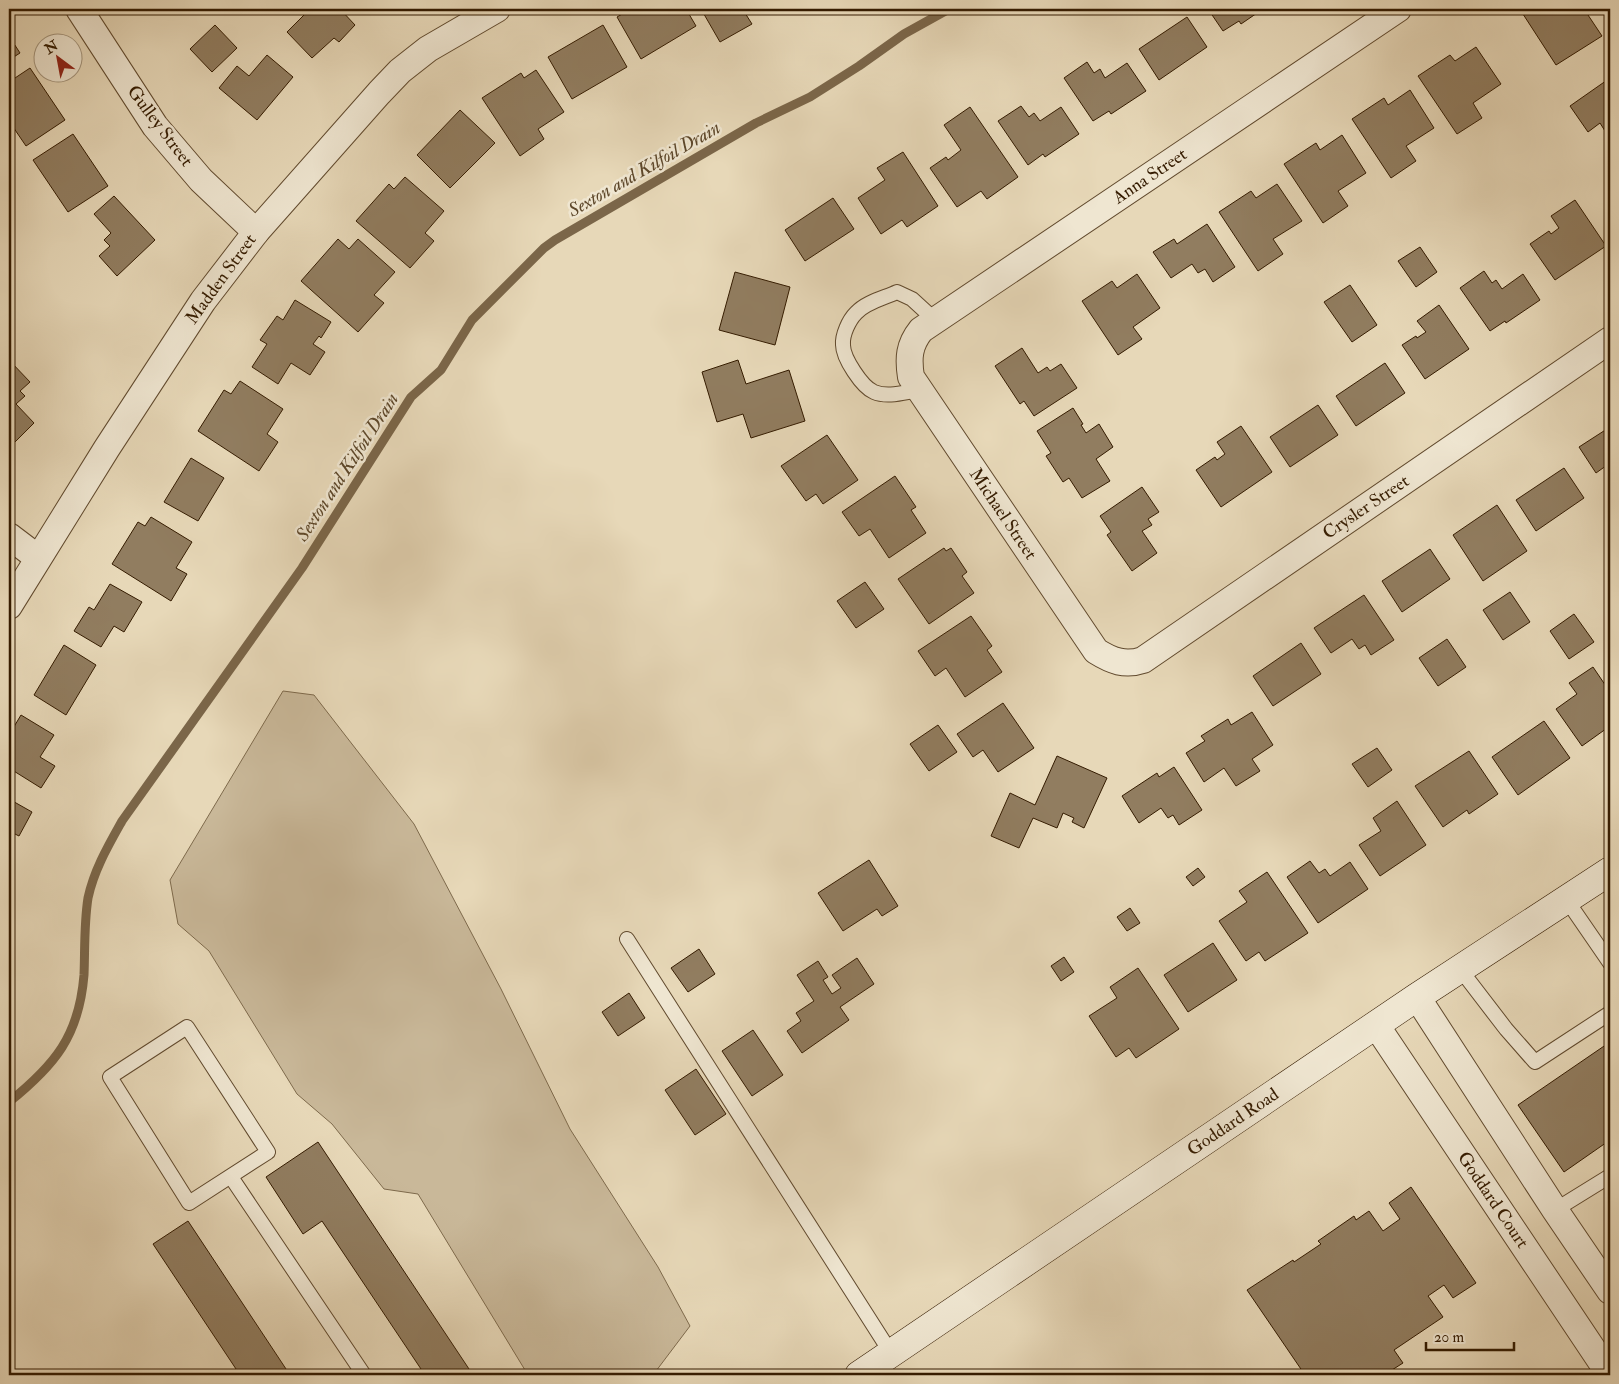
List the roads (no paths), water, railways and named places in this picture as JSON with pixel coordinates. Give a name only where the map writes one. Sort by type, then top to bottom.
[{"type":"main road","name":"Goddard Road","points":[[859,1375],[1417,997],[1610,871]]},
{"type":"street","name":"Gulley Street","points":[[79,9],[155,126],[201,180],[256,232]]},
{"type":"street","name":"Madden Street","points":[[9,606],[107,448],[203,301],[256,232],[400,71],[428,49],[497,9]]},
{"type":"street","name":"Anna Street","points":[[910,351],[915,338],[922,330],[1398,9]]},
{"type":"street","name":"Crysler Street","points":[[1118,662],[1133,663],[1143,660],[1610,340]]},
{"type":"street","name":"Michael Street","points":[[910,351],[908,362],[911,377],[1096,651],[1108,659],[1118,662]]},
{"type":"street","points":[[9,536],[38,558]]},
{"type":"street","points":[[1417,997],[1555,1210],[1610,1291]]},
{"type":"street","name":"Goddard Court","points":[[1376,1025],[1610,1375]]},
{"type":"lane","points":[[920,390],[887,395],[873,392],[859,379],[848,361],[842,345],[848,326],[856,312],[897,292],[912,299],[936,321]]},
{"type":"lane","points":[[1566,898],[1610,963]]},
{"type":"lane","points":[[627,939],[891,1353]]},
{"type":"lane","points":[[1460,969],[1506,1029],[1535,1062],[1610,1012]]},
{"type":"lane","points":[[187,1027],[268,1152],[231,1177],[189,1203],[110,1077],[187,1027]]},
{"type":"lane","points":[[1555,1210],[1610,1176]]},
{"type":"lane","points":[[231,1177],[364,1375]]},
{"type":"waterway","name":"Sexton and Kilfoil Drain","points":[[9,1102],[52,1062],[62,1048],[77,1015],[84,975],[85,926],[88,898],[98,868],[122,821],[302,568],[411,397],[441,370],[472,320],[544,248],[555,240],[756,123],[810,97],[859,66],[904,34],[949,9]]}]
